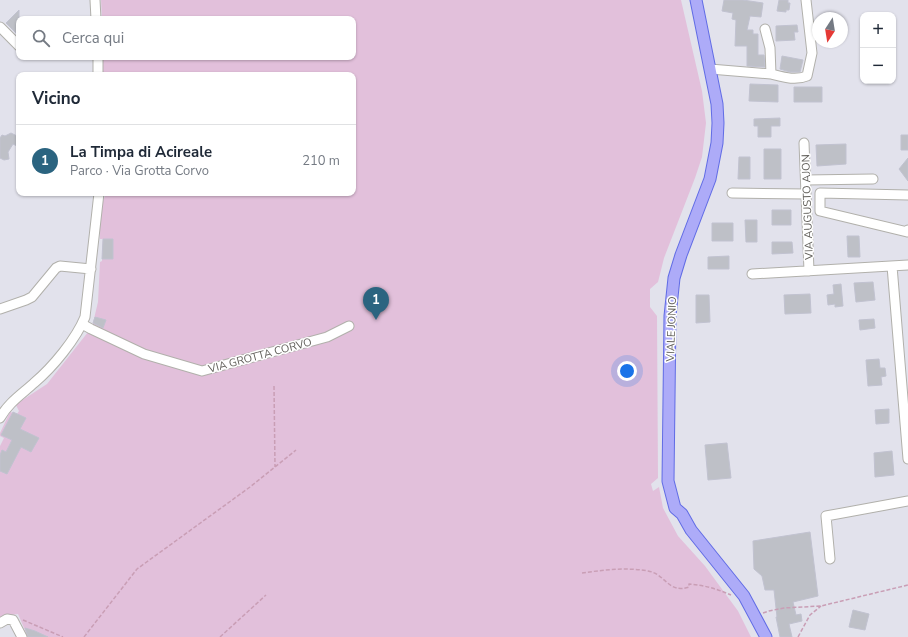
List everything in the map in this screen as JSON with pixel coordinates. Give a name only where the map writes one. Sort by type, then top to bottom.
[{"type":"main road","name":"VIALE JONIO","points":[[696,0],[717,104],[717,143],[714,162],[704,198],[674,278],[668,399],[668,481],[675,508],[682,514],[691,530],[726,573],[747,602],[766,637]]},
{"type":"street","points":[[96,0],[96,16]]},
{"type":"street","points":[[710,69],[771,74],[794,79],[807,76],[812,53],[806,0]]},
{"type":"street","points":[[0,27],[16,43]]},
{"type":"street","points":[[765,28],[770,48],[771,74]]},
{"type":"street","points":[[98,60],[98,72]]},
{"type":"street","name":"VIA AUGUSTO AJON","points":[[804,143],[809,271]]},
{"type":"street","points":[[806,180],[874,179]]},
{"type":"street","points":[[732,193],[806,194]]},
{"type":"street","points":[[908,195],[820,193],[820,210],[907,232],[908,230]]},
{"type":"street","points":[[0,418],[12,401],[46,372],[76,335],[82,324],[87,310],[99,196]]},
{"type":"street","points":[[752,274],[908,265]]},
{"type":"street","points":[[0,309],[26,300],[32,296],[56,268],[60,266],[91,269]]},
{"type":"street","points":[[892,266],[908,459]]},
{"type":"street","name":"VIA GROTTA CORVO","points":[[82,324],[144,354],[202,371],[327,337],[349,326]]},
{"type":"street","points":[[830,559],[826,516],[908,501]]},
{"type":"street","points":[[0,623],[13,620],[22,637]]},
{"type":"path","points":[[274,386],[275,467]]},
{"type":"path","points":[[84,637],[137,570],[244,492],[296,450]]},
{"type":"path","points":[[582,573],[605,570],[649,571],[666,581],[671,587],[677,589],[682,590],[689,587],[689,584],[702,585],[718,589],[747,602]]},
{"type":"path","points":[[763,613],[784,608],[821,606],[908,585]]},
{"type":"path","points":[[220,637],[266,595]]},
{"type":"path","points":[[798,637],[810,615],[821,606]]},
{"type":"path","points":[[13,620],[19,619],[26,621],[63,637]]},
{"type":"shaded area","points":[[101,0],[681,0],[702,91],[706,123],[702,157],[695,178],[664,258],[658,282],[650,289],[650,307],[657,316],[658,478],[651,484],[653,491],[659,487],[663,508],[678,536],[705,566],[738,611],[751,637],[28,637],[18,614],[0,617],[0,446],[4,438],[0,436],[0,433],[10,412],[17,414],[19,411],[16,405],[47,384],[92,327],[98,302],[103,239],[100,239],[100,215],[102,203],[105,196],[356,196],[356,72],[103,72],[102,60],[356,60],[356,16],[102,16]]},
{"type":"building","points":[[724,0],[743,0],[763,3],[761,17],[750,16],[747,30],[753,30],[753,34],[758,34],[758,55],[764,55],[765,67],[747,66],[747,46],[735,46],[736,20],[732,19],[733,13],[722,11]]},
{"type":"building","points":[[779,0],[788,0],[788,3],[790,3],[789,10],[786,10],[786,12],[777,11]]},
{"type":"building","points":[[19,10],[19,16],[16,16],[16,33],[6,23]]},
{"type":"building","points":[[797,25],[798,32],[794,32],[795,40],[776,41],[776,26]]},
{"type":"building","points":[[782,56],[803,60],[800,72],[790,72],[780,69]]},
{"type":"building","points":[[750,84],[778,85],[778,102],[749,101]]},
{"type":"building","points":[[794,87],[822,87],[822,102],[794,102]]},
{"type":"building","points":[[780,118],[780,126],[771,126],[771,137],[758,137],[758,126],[754,126],[754,119]]},
{"type":"building","points":[[11,133],[16,136],[16,146],[13,144],[8,152],[9,159],[4,160],[0,158],[0,138],[2,135],[5,136]]},
{"type":"building","points":[[901,135],[908,135],[908,150],[901,150]]},
{"type":"building","points":[[846,144],[846,164],[817,166],[816,145]]},
{"type":"building","points":[[764,149],[781,149],[781,179],[764,179]]},
{"type":"building","points":[[739,157],[750,157],[750,179],[738,179]]},
{"type":"building","points":[[908,158],[908,181],[899,169]]},
{"type":"building","points":[[772,210],[791,210],[791,225],[772,225]]},
{"type":"building","points":[[745,220],[757,220],[757,242],[746,242]]},
{"type":"building","points":[[712,223],[733,223],[733,241],[712,241]]},
{"type":"building","points":[[847,236],[859,236],[860,257],[848,257]]},
{"type":"building","points":[[103,239],[113,239],[113,259],[102,259]]},
{"type":"building","points":[[772,242],[792,242],[793,253],[772,254]]},
{"type":"building","points":[[729,256],[729,269],[708,269],[708,257]]},
{"type":"building","points":[[873,282],[875,300],[856,302],[854,283]]},
{"type":"building","points":[[841,284],[843,306],[835,307],[835,304],[828,305],[827,295],[834,294],[833,285]]},
{"type":"building","points":[[810,294],[811,313],[785,314],[784,295]]},
{"type":"building","points":[[696,295],[709,295],[710,322],[696,323]]},
{"type":"building","points":[[95,317],[106,320],[103,328],[93,323]]},
{"type":"building","points":[[874,319],[875,328],[860,330],[859,320]]},
{"type":"building","points":[[879,359],[880,368],[885,368],[886,376],[881,377],[882,385],[868,386],[866,360]]},
{"type":"building","points":[[889,409],[889,423],[876,424],[875,410]]},
{"type":"building","points":[[13,412],[26,418],[20,429],[39,438],[31,452],[21,447],[7,474],[0,471],[0,455],[2,450],[6,452],[12,440],[1,435]]},
{"type":"building","points":[[727,443],[731,478],[708,480],[705,445]]},
{"type":"building","points":[[892,451],[894,475],[875,477],[874,453]]},
{"type":"building","points":[[810,532],[818,596],[793,602],[796,615],[801,614],[802,621],[789,624],[792,637],[780,637],[776,617],[774,590],[765,590],[762,576],[754,569],[753,541]]},
{"type":"building","points":[[853,610],[869,614],[865,630],[849,627]]},
{"type":"building","points":[[25,628],[35,631],[48,637],[28,637]]},
{"type":"place","name":"La Timpa di Acireale","points":[[376,320]]}]
